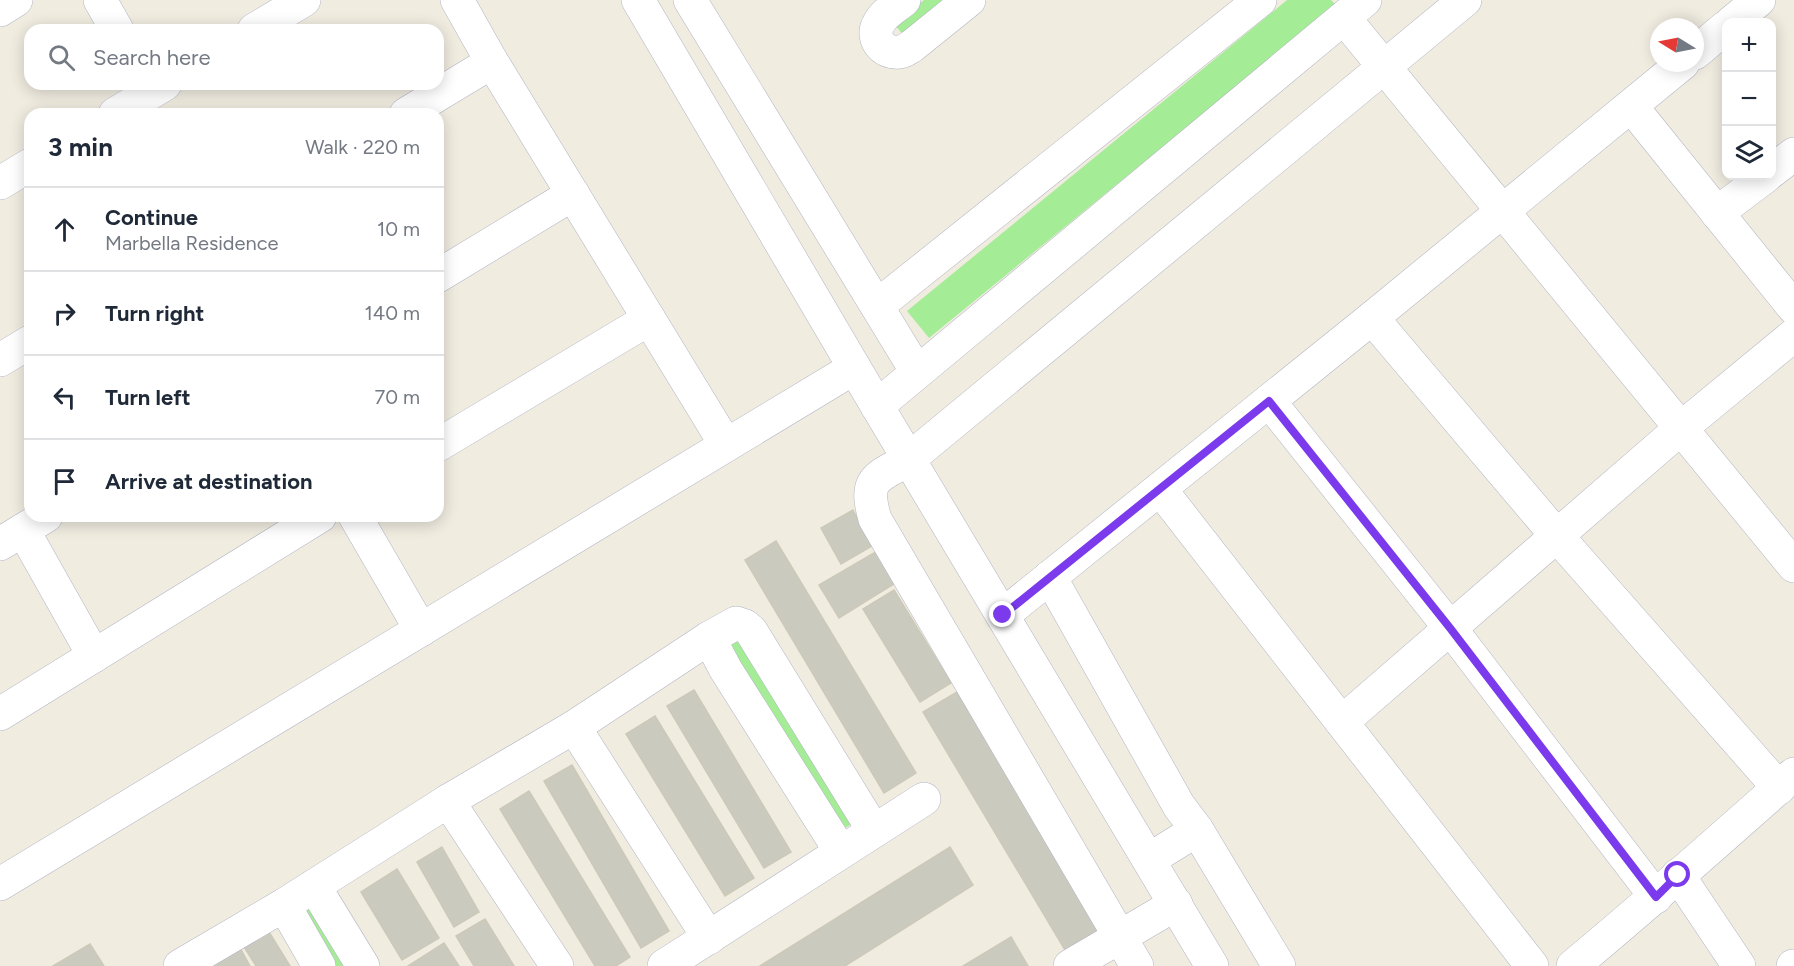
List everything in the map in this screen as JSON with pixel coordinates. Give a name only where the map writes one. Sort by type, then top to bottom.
[{"type":"street","points":[[0,10],[16,0]]},
{"type":"street","points":[[100,0],[114,24]]},
{"type":"street","points":[[264,24],[304,0]]},
{"type":"street","points":[[457,0],[492,62],[726,445]]},
{"type":"street","points":[[638,0],[854,368],[1212,966]]},
{"type":"street","points":[[690,0],[916,372]]},
{"type":"street","points":[[904,0],[885,15],[878,24],[875,34],[878,43],[884,49],[894,52],[902,52],[912,46],[969,0]]},
{"type":"street","points":[[877,306],[1260,0]]},
{"type":"street","points":[[1137,966],[875,519],[869,498],[871,486],[877,479],[909,459],[1465,0]]},
{"type":"street","points":[[1737,18],[1759,0]]},
{"type":"street","points":[[877,406],[1354,9],[1384,67],[1680,429],[1789,550]]},
{"type":"street","points":[[1704,45],[1722,30]]},
{"type":"street","points":[[416,108],[492,62]]},
{"type":"street","points":[[1003,615],[1503,212],[1672,72]]},
{"type":"street","points":[[127,108],[158,93]]},
{"type":"street","points":[[1630,106],[1794,308]]},
{"type":"street","points":[[1776,168],[1794,154]]},
{"type":"street","points":[[0,183],[24,169]]},
{"type":"street","points":[[1717,213],[1761,180]]},
{"type":"street","points":[[444,272],[573,194]]},
{"type":"street","points":[[1372,318],[1557,536],[1786,781],[1573,966]]},
{"type":"street","points":[[444,441],[649,319]]},
{"type":"street","points":[[1342,722],[1680,429],[1794,335]]},
{"type":"street","points":[[0,360],[24,346]]},
{"type":"street","points":[[0,884],[854,368]]},
{"type":"street","points":[[1269,401],[1450,628],[1667,886],[1739,966]]},
{"type":"street","points":[[1160,489],[1532,966]]},
{"type":"street","points":[[0,714],[311,522]]},
{"type":"street","points":[[358,522],[421,630]]},
{"type":"street","points":[[23,530],[94,656]]},
{"type":"street","points":[[1050,577],[1179,806],[1197,830],[1279,966]]},
{"type":"street","points":[[180,966],[314,886],[448,801],[574,727],[709,638],[736,623],[746,626],[751,631],[874,831]]},
{"type":"street","points":[[709,638],[726,670],[841,852]]},
{"type":"street","points":[[574,727],[710,938]]},
{"type":"street","points":[[664,966],[924,799]]},
{"type":"street","points":[[448,801],[557,966]]},
{"type":"street","points":[[1150,859],[1197,830]]},
{"type":"street","points":[[314,886],[363,966]]},
{"type":"street","points":[[284,904],[319,966]]},
{"type":"street","points":[[1070,966],[1176,904]]},
{"type":"green space","points":[[924,0],[951,0],[905,37],[894,24]]},
{"type":"green space","points":[[1287,0],[1331,0],[1336,5],[929,338],[907,311]]},
{"type":"green space","points":[[741,632],[857,821],[838,832],[723,643]]},
{"type":"green space","points":[[313,897],[355,966],[329,966],[294,908]]},
{"type":"building","points":[[853,510],[872,546],[841,564],[821,528]]},
{"type":"building","points":[[776,541],[916,773],[884,793],[745,560]]},
{"type":"building","points":[[879,550],[897,582],[839,618],[819,585]]},
{"type":"building","points":[[894,590],[951,683],[920,702],[863,609]]},
{"type":"building","points":[[694,690],[791,852],[764,868],[667,706]]},
{"type":"building","points":[[957,692],[1099,929],[1065,950],[923,712]]},
{"type":"building","points":[[655,716],[754,878],[725,896],[626,734]]},
{"type":"building","points":[[572,765],[669,931],[641,948],[544,781]]},
{"type":"building","points":[[529,791],[630,957],[616,966],[595,966],[500,809]]},
{"type":"building","points":[[442,847],[479,912],[454,927],[417,862]]},
{"type":"building","points":[[950,847],[973,885],[845,966],[760,966]]},
{"type":"building","points":[[397,869],[439,938],[402,960],[361,892]]},
{"type":"building","points":[[485,919],[514,966],[474,966],[456,936]]},
{"type":"building","points":[[269,932],[290,966],[256,966],[244,947]]},
{"type":"building","points":[[1011,937],[1028,966],[963,966]]},
{"type":"building","points":[[444,943],[459,966],[408,966]]},
{"type":"building","points":[[90,944],[104,966],[53,966]]},
{"type":"building","points":[[238,944],[250,966],[199,966]]},
{"type":"route","points":[[1003,615],[1269,401],[1450,628],[1656,897],[1678,875]]}]
